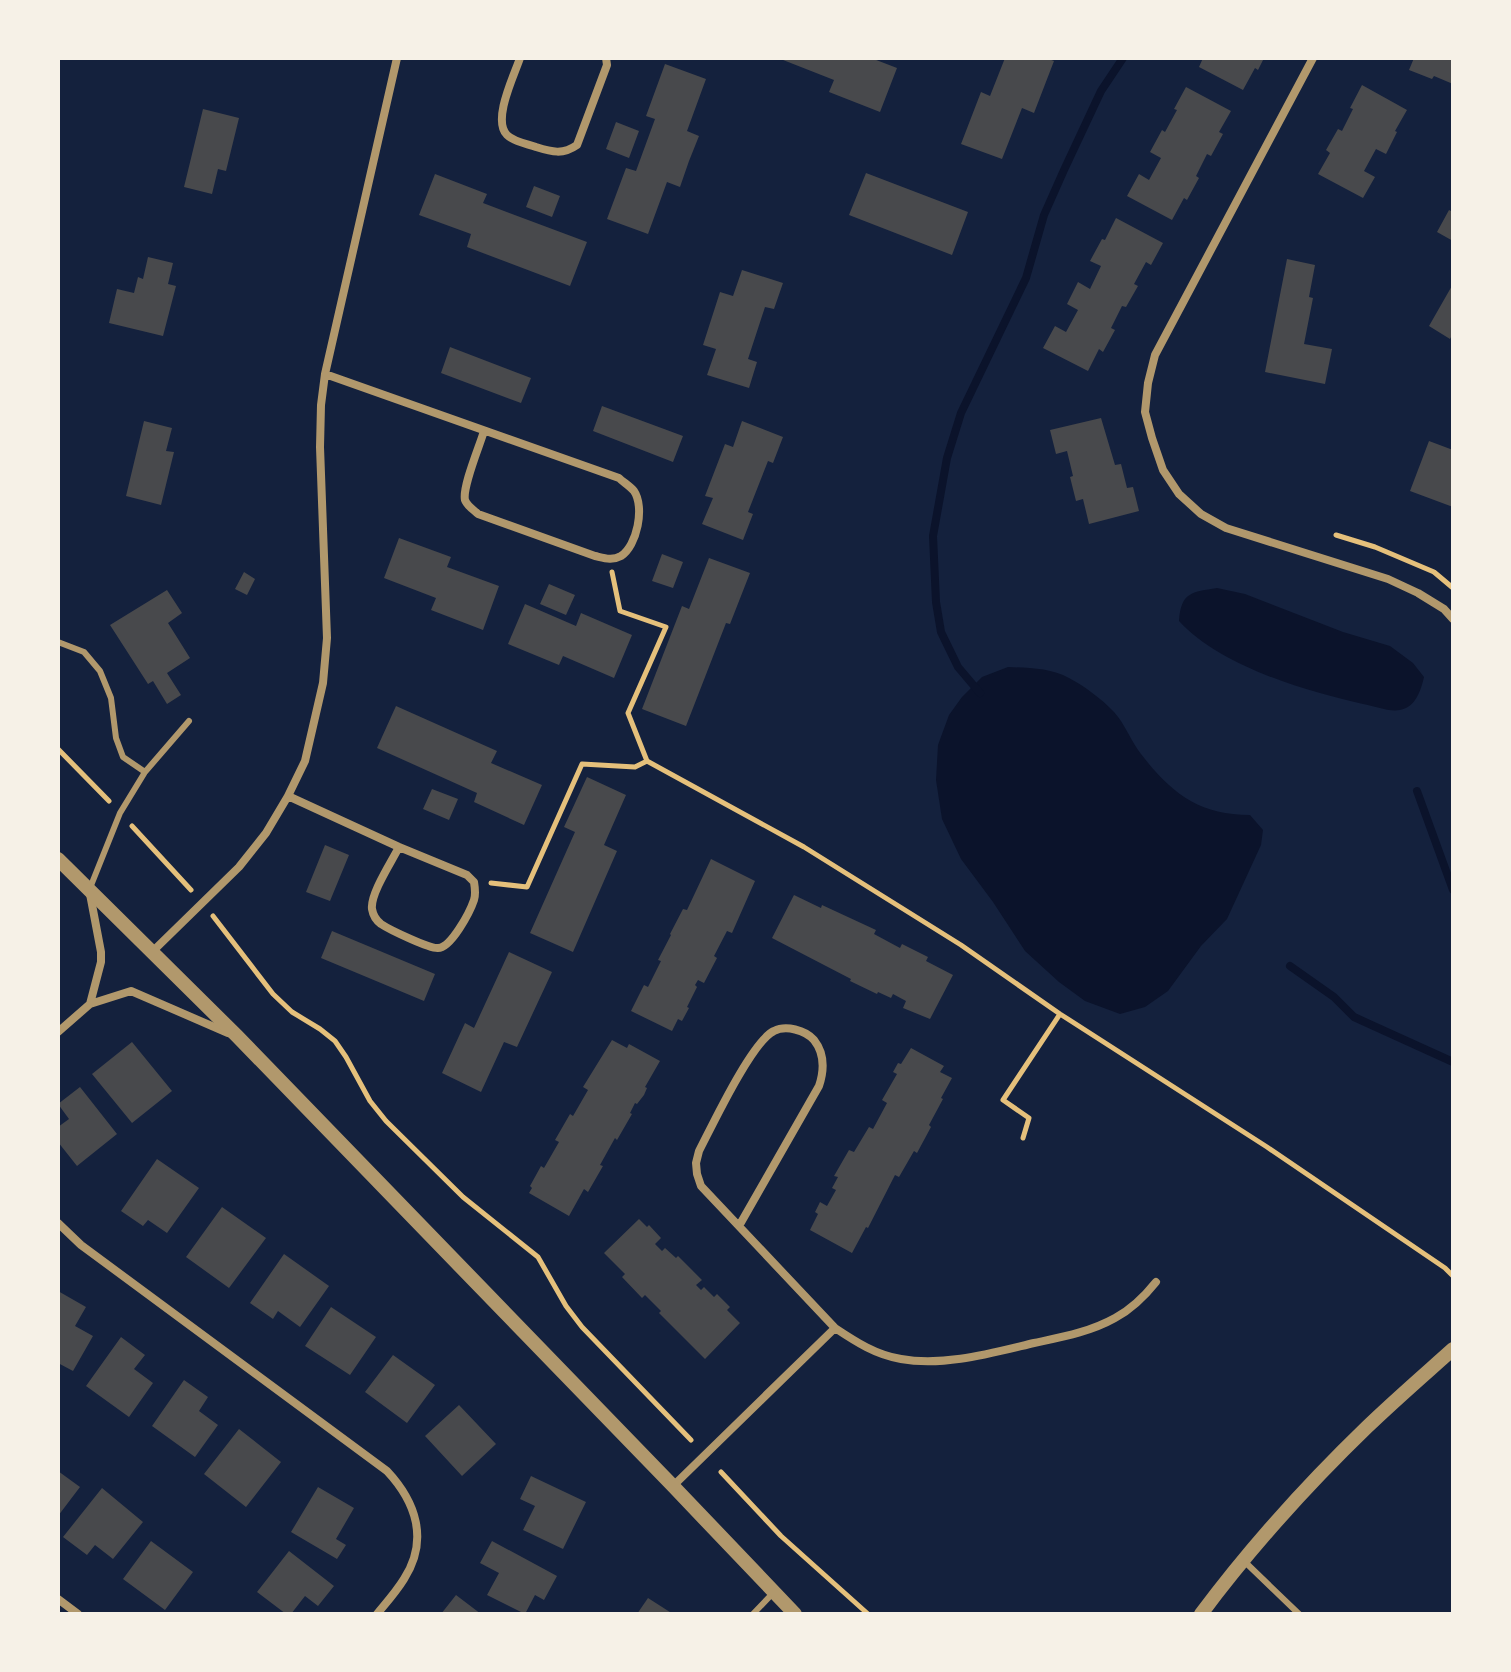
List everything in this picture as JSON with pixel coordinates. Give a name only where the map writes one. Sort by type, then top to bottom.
[{"type":"street","points":[[152,952],[239,867],[266,833],[305,761],[323,683],[327,638],[320,460],[325,374],[397,58]]},
{"type":"street","points":[[520,58],[501,113],[502,125],[506,135],[515,140],[552,152],[570,150],[577,145],[607,65],[606,58]]},
{"type":"street","points":[[1313,58],[1155,355],[1145,412],[1163,470],[1179,494],[1201,514],[1226,528],[1388,579],[1444,609],[1453,619]]},
{"type":"street","points":[[325,374],[619,478],[634,491],[639,504],[639,523],[629,547],[621,556],[609,559],[595,556],[478,514],[465,501],[465,489],[484,431]]},
{"type":"street","points":[[288,796],[467,875],[474,882],[474,901],[446,947],[437,949],[427,946],[380,924],[374,917],[371,906],[374,896],[399,847]]},
{"type":"street","points":[[58,859],[237,1036],[795,1614]]},
{"type":"street","points":[[89,889],[101,952],[90,1004]]},
{"type":"street","points":[[58,1032],[90,1004],[131,991],[237,1036]]},
{"type":"street","points":[[739,1226],[823,1074],[823,1062],[816,1043],[798,1030],[774,1031],[754,1049],[699,1151],[697,1174],[701,1186],[835,1328],[863,1346],[903,1360],[972,1357],[1085,1332],[1139,1302],[1156,1282]]},
{"type":"street","points":[[58,1223],[94,1254],[387,1471],[400,1485],[416,1518],[415,1558],[404,1579],[377,1614]]},
{"type":"street","points":[[673,1486],[835,1328]]},
{"type":"street","points":[[1201,1614],[1243,1559],[1307,1487],[1357,1436],[1453,1349]]},
{"type":"street","points":[[58,1599],[78,1614]]},
{"type":"lane","points":[[58,642],[84,652],[100,671],[111,698],[116,738],[123,757],[145,772]]},
{"type":"lane","points":[[89,889],[120,813],[145,772],[189,721]]},
{"type":"lane","points":[[1243,1559],[1299,1614]]},
{"type":"lane","points":[[753,1614],[774,1592]]},
{"type":"path","points":[[1336,535],[1375,547],[1434,572],[1453,588]]},
{"type":"path","points":[[609,559],[620,611],[666,627],[628,713],[647,761],[804,847],[961,945],[1060,1014],[1267,1147],[1433,1259],[1453,1276]]},
{"type":"path","points":[[474,882],[527,887],[582,764],[635,767],[647,761]]},
{"type":"path","points":[[213,916],[273,994],[292,1012],[335,1041],[370,1101],[386,1121],[463,1197],[538,1257],[582,1327],[691,1440]]},
{"type":"path","points":[[1023,1138],[1029,1118],[1003,1100],[1060,1014]]},
{"type":"path","points":[[721,1472],[781,1536],[868,1614]]},
{"type":"water","points":[[1217,588],[1245,594],[1343,632],[1390,646],[1413,663],[1424,677],[1417,697],[1406,708],[1382,708],[1290,684],[1240,664],[1196,637],[1179,621],[1182,604],[1189,595]]},
{"type":"water","points":[[1008,667],[1055,672],[1081,685],[1114,712],[1141,754],[1175,790],[1216,811],[1250,815],[1263,830],[1261,845],[1227,919],[1201,946],[1168,991],[1145,1007],[1120,1014],[1085,1001],[1025,951],[961,859],[942,819],[936,780],[938,745],[949,715],[982,677]]},
{"type":"building","points":[[778,58],[871,58],[897,68],[880,112],[829,92],[834,80]]},
{"type":"building","points":[[1005,58],[1046,58],[1054,61],[1034,113],[1022,108],[1002,159],[961,144],[981,92],[990,96]]},
{"type":"building","points":[[1203,58],[1264,58],[1243,90],[1199,67]]},
{"type":"building","points":[[1414,58],[1453,58],[1453,84],[1409,70]]},
{"type":"building","points":[[665,64],[706,79],[687,131],[699,136],[680,187],[667,182],[648,234],[607,219],[626,168],[636,171],[655,119],[646,116]]},
{"type":"building","points":[[1362,85],[1407,110],[1386,154],[1376,149],[1364,171],[1375,177],[1363,198],[1318,174],[1330,153],[1326,150],[1338,129],[1342,131]]},
{"type":"building","points":[[1186,87],[1231,111],[1219,132],[1223,134],[1211,156],[1207,154],[1196,176],[1199,178],[1172,220],[1127,196],[1139,174],[1149,180],[1161,158],[1150,152],[1162,130],[1165,132]]},
{"type":"building","points":[[203,109],[239,118],[226,171],[218,169],[212,194],[184,187]]},
{"type":"building","points":[[616,122],[639,131],[629,158],[606,149]]},
{"type":"building","points":[[866,173],[968,212],[952,255],[849,215]]},
{"type":"building","points":[[435,174],[487,194],[483,203],[587,242],[570,286],[467,247],[471,234],[419,215]]},
{"type":"building","points":[[534,186],[560,196],[552,217],[526,207]]},
{"type":"building","points":[[1449,210],[1453,212],[1453,241],[1437,232]]},
{"type":"building","points":[[1116,218],[1163,243],[1151,265],[1146,262],[1134,284],[1138,286],[1126,307],[1122,306],[1111,328],[1115,330],[1103,352],[1099,349],[1088,371],[1043,348],[1055,326],[1066,332],[1078,310],[1067,304],[1078,282],[1090,289],[1101,266],[1090,261]]},
{"type":"building","points":[[148,257],[173,263],[168,284],[176,286],[163,336],[109,323],[117,289],[134,293],[138,277],[143,279]]},
{"type":"building","points":[[1287,259],[1315,265],[1309,297],[1313,298],[1304,344],[1332,349],[1325,384],[1265,372]]},
{"type":"building","points":[[742,270],[783,283],[774,309],[765,307],[748,359],[757,362],[749,388],[707,375],[716,349],[703,345],[720,292],[733,296]]},
{"type":"building","points":[[1453,284],[1453,333],[1450,339],[1429,326]]},
{"type":"building","points":[[450,347],[531,378],[521,403],[441,373]]},
{"type":"building","points":[[602,406],[683,436],[673,462],[593,431]]},
{"type":"building","points":[[1101,418],[1115,465],[1121,464],[1127,488],[1133,487],[1139,511],[1089,524],[1083,499],[1076,501],[1067,451],[1056,454],[1050,430]]},
{"type":"building","points":[[144,421],[172,428],[166,451],[174,452],[161,505],[126,496]]},
{"type":"building","points":[[742,421],[783,437],[773,463],[768,461],[748,512],[753,514],[743,540],[702,524],[713,498],[705,496],[725,444],[733,447]]},
{"type":"building","points":[[1429,441],[1453,450],[1453,507],[1410,491]]},
{"type":"building","points":[[399,538],[451,557],[447,567],[499,586],[483,630],[431,610],[436,598],[384,578]]},
{"type":"building","points":[[662,554],[683,562],[673,588],[652,581]]},
{"type":"building","points":[[709,558],[750,573],[730,624],[726,623],[686,726],[642,709],[682,606],[689,609]]},
{"type":"building","points":[[244,572],[255,579],[247,595],[235,589]]},
{"type":"building","points":[[549,584],[575,595],[566,615],[540,604]]},
{"type":"building","points":[[167,590],[182,613],[168,623],[190,658],[167,673],[181,695],[167,704],[153,681],[148,684],[110,625]]},
{"type":"building","points":[[525,604],[576,626],[581,613],[632,635],[614,678],[563,656],[559,665],[508,644]]},
{"type":"building","points":[[396,706],[497,751],[491,763],[542,785],[524,825],[474,802],[477,793],[377,748]]},
{"type":"building","points":[[587,777],[626,795],[604,845],[617,851],[573,952],[530,933],[575,832],[564,827]]},
{"type":"building","points":[[432,789],[458,799],[449,820],[423,809]]},
{"type":"building","points":[[325,845],[349,855],[330,901],[306,892]]},
{"type":"building","points":[[711,859],[755,881],[732,933],[727,931],[704,983],[698,980],[689,1008],[672,1031],[631,1011],[644,985],[648,987],[670,934],[683,909],[687,910]]},
{"type":"building","points":[[794,895],[876,930],[874,934],[900,948],[902,944],[928,957],[926,961],[953,975],[930,1019],[903,1008],[906,1001],[893,994],[891,998],[877,994],[772,938]]},
{"type":"building","points":[[332,931],[435,974],[424,1001],[321,958]]},
{"type":"building","points":[[509,952],[552,972],[517,1047],[504,1042],[481,1092],[442,1073],[465,1023],[474,1028]]},
{"type":"building","points":[[612,1040],[627,1048],[629,1044],[660,1061],[645,1087],[644,1095],[635,1103],[632,1114],[600,1165],[603,1166],[588,1192],[584,1189],[569,1216],[529,1193],[530,1186],[559,1142],[555,1140],[588,1090],[583,1087]]},
{"type":"building","points":[[132,1042],[172,1091],[132,1123],[92,1074]]},
{"type":"building","points":[[911,1048],[944,1066],[940,1072],[952,1078],[917,1153],[914,1151],[899,1177],[895,1175],[852,1253],[810,1230],[818,1214],[815,1212],[820,1202],[827,1206],[836,1190],[832,1188],[838,1177],[834,1176],[849,1150],[854,1152],[869,1127],[873,1129],[887,1103],[882,1100],[897,1074],[893,1072]]},
{"type":"building","points":[[80,1087],[117,1134],[77,1166],[58,1142],[58,1127],[69,1119],[58,1104]]},
{"type":"building","points":[[157,1159],[199,1188],[167,1233],[148,1220],[143,1226],[121,1211]]},
{"type":"building","points":[[222,1207],[266,1238],[229,1288],[186,1257]]},
{"type":"building","points":[[639,1219],[661,1238],[655,1244],[662,1251],[665,1248],[676,1258],[678,1256],[702,1280],[696,1285],[701,1290],[704,1287],[714,1297],[717,1294],[740,1323],[705,1359],[645,1295],[642,1298],[622,1277],[625,1274],[604,1253]]},
{"type":"building","points":[[284,1254],[329,1286],[300,1327],[278,1311],[273,1319],[250,1303]]},
{"type":"building","points":[[58,1291],[86,1307],[75,1326],[93,1336],[73,1371],[58,1363]]},
{"type":"building","points":[[331,1307],[376,1337],[350,1375],[305,1346]]},
{"type":"building","points":[[121,1337],[145,1355],[134,1369],[153,1383],[129,1417],[86,1386]]},
{"type":"building","points":[[393,1355],[435,1385],[407,1423],[365,1392]]},
{"type":"building","points":[[184,1380],[208,1397],[199,1411],[218,1425],[195,1457],[152,1426]]},
{"type":"building","points":[[459,1405],[496,1444],[462,1476],[425,1436]]},
{"type":"building","points":[[239,1429],[281,1462],[246,1507],[204,1474]]},
{"type":"building","points":[[58,1471],[80,1487],[58,1516]]},
{"type":"building","points":[[531,1476],[586,1502],[563,1549],[523,1530],[535,1506],[520,1499]]},
{"type":"building","points":[[318,1487],[354,1508],[336,1539],[346,1545],[337,1559],[291,1532]]},
{"type":"building","points":[[102,1488],[143,1522],[113,1559],[95,1545],[87,1555],[63,1537]]},
{"type":"building","points":[[151,1541],[193,1572],[165,1610],[123,1579]]},
{"type":"building","points":[[492,1541],[557,1576],[544,1600],[535,1595],[525,1614],[487,1595],[499,1573],[480,1563]]},
{"type":"building","points":[[289,1551],[334,1586],[318,1606],[305,1596],[291,1614],[286,1614],[257,1592]]},
{"type":"building","points":[[456,1595],[481,1614],[441,1614]]},
{"type":"building","points":[[648,1598],[673,1614],[637,1614]]},
{"type":"waterway","points":[[980,693],[958,667],[941,632],[936,602],[933,536],[947,458],[961,413],[1026,278],[1044,215],[1101,91],[1123,58]]},
{"type":"waterway","points":[[1417,791],[1453,890]]},
{"type":"waterway","points":[[1290,966],[1334,997],[1354,1017],[1453,1062]]}]
